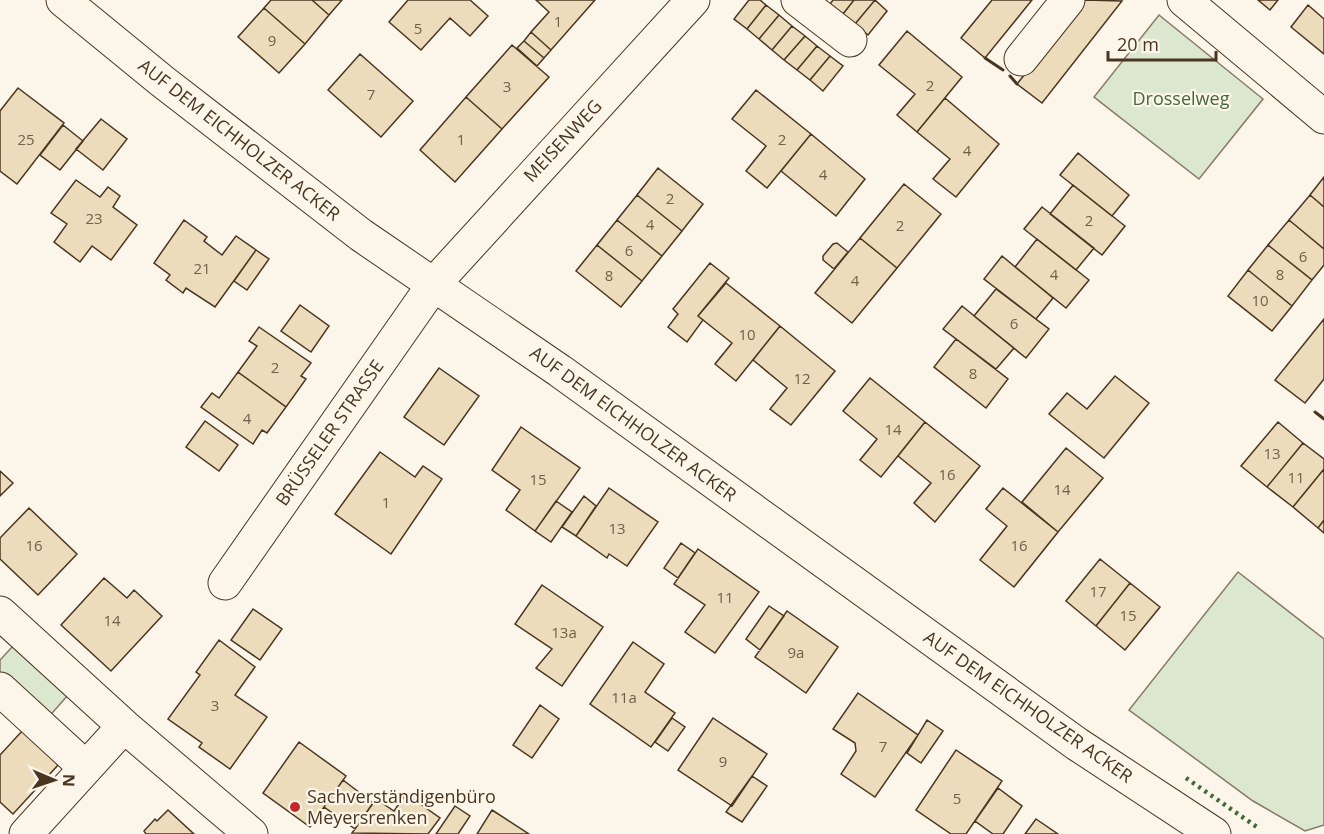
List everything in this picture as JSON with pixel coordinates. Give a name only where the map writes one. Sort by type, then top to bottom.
[{"type":"street","name":"AUF DEM EICHHOLZER ACKER","points":[[63,0],[162,81],[361,235],[560,371],[1077,744],[1214,834]]},
{"type":"street","name":"MEISENWEG","points":[[434,284],[692,0]]},
{"type":"street","points":[[798,0],[850,40]]},
{"type":"street","points":[[1021,59],[1068,0]]},
{"type":"street","points":[[1184,0],[1324,117]]},
{"type":"street","name":"BRÜSSELER STRASSE","points":[[225,583],[434,284]]},
{"type":"street","points":[[6,629],[251,834]]},
{"type":"street","points":[[0,689],[86,768]]},
{"type":"street","points":[[27,834],[124,726]]},
{"type":"green space","name":"Drosselweg","points":[[1159,15],[1263,99],[1199,179],[1094,97]]},
{"type":"green space","points":[[1238,572],[1324,639],[1324,825],[1305,831],[1253,801],[1129,710]]},
{"type":"green space","points":[[14,645],[68,695],[47,719],[0,677],[0,660]]},
{"type":"building","points":[[271,0],[312,0],[329,15],[305,44],[264,8]]},
{"type":"building","points":[[312,0],[342,0],[329,15]]},
{"type":"building","points":[[408,0],[470,0],[488,16],[470,36],[450,18],[421,50],[389,22]]},
{"type":"building","points":[[536,0],[595,0],[551,50],[531,32],[549,12]]},
{"type":"building","points":[[749,0],[760,0],[766,5],[747,29],[734,19]]},
{"type":"building","points":[[833,0],[854,0],[843,14],[830,4]]},
{"type":"building","points":[[854,0],[875,0],[855,24],[843,14]]},
{"type":"building","points":[[875,0],[887,11],[868,35],[855,24]]},
{"type":"building","points":[[992,0],[1032,0],[985,58],[961,38]]},
{"type":"building","points":[[1084,0],[1122,1],[1042,103],[1017,84]]},
{"type":"building","points":[[1258,0],[1278,0],[1270,10]]},
{"type":"building","points":[[766,5],[779,15],[759,39],[747,29]]},
{"type":"building","points":[[1308,5],[1324,19],[1324,54],[1291,27]]},
{"type":"building","points":[[264,8],[305,44],[279,73],[238,37]]},
{"type":"building","points":[[779,15],[792,26],[772,50],[759,39]]},
{"type":"building","points":[[792,26],[805,36],[784,60],[772,50]]},
{"type":"building","points":[[907,31],[962,77],[917,132],[897,115],[915,94],[879,65]]},
{"type":"building","points":[[531,32],[551,50],[544,58],[524,41]]},
{"type":"building","points":[[805,36],[817,46],[797,70],[784,60]]},
{"type":"building","points":[[524,41],[544,58],[537,66],[517,48]]},
{"type":"building","points":[[512,45],[549,77],[502,129],[466,97]]},
{"type":"building","points":[[817,46],[830,56],[810,80],[797,70]]},
{"type":"building","points":[[360,54],[413,101],[381,137],[328,90]]},
{"type":"building","points":[[830,56],[843,66],[823,91],[810,80]]},
{"type":"building","points":[[18,88],[64,123],[17,184],[0,171],[0,111]]},
{"type":"building","points":[[756,90],[811,134],[767,188],[746,171],[766,146],[732,119]]},
{"type":"building","points":[[466,97],[502,129],[455,182],[420,150]]},
{"type":"building","points":[[945,98],[999,144],[956,197],[933,179],[950,159],[917,132]]},
{"type":"building","points":[[101,119],[127,139],[103,170],[76,149]]},
{"type":"building","points":[[63,125],[83,141],[60,170],[40,155]]},
{"type":"building","points":[[811,134],[865,179],[836,216],[781,171]]},
{"type":"building","points":[[1078,153],[1129,195],[1112,216],[1060,175]]},
{"type":"building","points":[[658,168],[703,204],[682,231],[637,195]]},
{"type":"building","points":[[1324,177],[1324,207],[1310,195]]},
{"type":"building","points":[[76,180],[100,197],[108,187],[120,196],[113,207],[137,225],[111,260],[92,246],[80,262],[54,242],[67,224],[51,213]]},
{"type":"building","points":[[904,184],[941,214],[897,268],[860,238]]},
{"type":"building","points":[[1073,185],[1125,226],[1102,255],[1050,214]]},
{"type":"building","points":[[637,195],[682,231],[662,256],[617,220]]},
{"type":"building","points":[[1310,195],[1324,207],[1324,249],[1289,220]]},
{"type":"building","points":[[1042,207],[1094,248],[1076,270],[1024,229]]},
{"type":"building","points":[[184,220],[207,237],[204,241],[222,255],[236,236],[256,250],[215,307],[186,288],[183,293],[166,280],[170,275],[154,263]]},
{"type":"building","points":[[617,220],[662,256],[642,281],[597,245]]},
{"type":"building","points":[[1289,220],[1324,249],[1324,265],[1312,280],[1268,245]]},
{"type":"building","points":[[860,238],[897,268],[852,323],[815,293]]},
{"type":"building","points":[[1037,239],[1089,280],[1066,308],[1015,267]]},
{"type":"building","points":[[837,243],[848,252],[834,269],[823,260],[823,256],[833,244]]},
{"type":"building","points":[[597,245],[642,281],[621,307],[576,271]]},
{"type":"building","points":[[1268,245],[1312,280],[1292,306],[1248,270]]},
{"type":"building","points":[[256,250],[269,259],[247,290],[234,281]]},
{"type":"building","points":[[1002,256],[1053,298],[1036,319],[984,279]]},
{"type":"building","points":[[710,263],[729,278],[698,316],[703,320],[687,342],[668,327],[678,314],[673,309]]},
{"type":"building","points":[[1248,270],[1292,306],[1272,331],[1228,296]]},
{"type":"building","points":[[726,283],[780,326],[736,381],[715,364],[732,343],[698,316]]},
{"type":"building","points":[[996,289],[1049,329],[1026,358],[974,316]]},
{"type":"building","points":[[300,305],[329,326],[311,352],[281,331]]},
{"type":"building","points":[[962,306],[1014,348],[996,369],[943,329]]},
{"type":"building","points":[[1324,319],[1324,379],[1305,403],[1275,380]]},
{"type":"building","points":[[780,326],[835,371],[791,425],[770,409],[787,388],[753,360]]},
{"type":"building","points":[[259,327],[311,363],[301,376],[306,379],[286,407],[238,372],[257,346],[249,341]]},
{"type":"building","points":[[956,339],[1008,379],[986,408],[934,367]]},
{"type":"building","points":[[439,368],[479,396],[444,445],[404,417]]},
{"type":"building","points":[[238,372],[286,407],[267,433],[262,430],[253,444],[201,407],[212,393],[219,398]]},
{"type":"building","points":[[1115,376],[1149,403],[1104,458],[1049,414],[1067,393],[1087,409]]},
{"type":"building","points":[[870,378],[925,422],[881,477],[860,460],[877,439],[843,411]]},
{"type":"building","points":[[205,421],[238,445],[219,471],[186,447]]},
{"type":"building","points":[[925,422],[980,466],[935,522],[914,503],[931,483],[898,456]]},
{"type":"building","points":[[1278,422],[1303,443],[1267,487],[1241,466]]},
{"type":"building","points":[[521,427],[580,468],[535,531],[506,510],[520,490],[492,470]]},
{"type":"building","points":[[1303,443],[1324,459],[1324,469],[1293,507],[1267,487]]},
{"type":"building","points":[[1066,448],[1103,478],[1058,532],[1022,502]]},
{"type":"building","points":[[380,452],[415,477],[423,466],[442,479],[391,554],[335,514]]},
{"type":"building","points":[[1324,469],[1324,520],[1318,528],[1293,507]]},
{"type":"building","points":[[0,471],[13,483],[0,496]]},
{"type":"building","points":[[609,488],[658,522],[627,566],[609,554],[607,558],[576,536]]},
{"type":"building","points":[[1003,488],[1058,532],[1014,587],[980,560],[1007,526],[986,509]]},
{"type":"building","points":[[584,496],[596,506],[576,536],[562,527]]},
{"type":"building","points":[[556,501],[572,512],[551,542],[535,531]]},
{"type":"building","points":[[29,508],[77,554],[38,595],[0,559],[0,538]]},
{"type":"building","points":[[1324,520],[1324,533],[1318,528]]},
{"type":"building","points":[[681,543],[695,553],[678,578],[664,568]]},
{"type":"building","points":[[698,549],[759,592],[715,653],[685,632],[705,605],[674,584]]},
{"type":"building","points":[[1100,559],[1130,583],[1096,626],[1066,601]]},
{"type":"building","points":[[104,578],[127,598],[134,590],[162,616],[111,671],[61,625]]},
{"type":"building","points":[[1130,583],[1160,607],[1125,650],[1096,626]]},
{"type":"building","points":[[542,585],[603,627],[562,686],[536,668],[552,649],[515,624]]},
{"type":"building","points":[[769,606],[784,616],[760,650],[746,639]]},
{"type":"building","points":[[253,609],[282,629],[260,660],[231,640]]},
{"type":"building","points":[[787,611],[838,647],[806,693],[755,657]]},
{"type":"building","points":[[219,640],[255,667],[235,695],[267,717],[230,769],[199,747],[202,743],[168,719],[200,675],[196,672]]},
{"type":"building","points":[[633,642],[664,664],[645,692],[675,713],[651,747],[590,704]]},
{"type":"building","points":[[858,693],[918,735],[875,797],[841,774],[856,751],[855,743],[833,729]]},
{"type":"building","points":[[540,705],[559,719],[532,758],[513,745]]},
{"type":"building","points":[[672,718],[685,727],[668,751],[655,742]]},
{"type":"building","points":[[713,718],[767,754],[732,806],[678,770]]},
{"type":"building","points":[[927,720],[943,731],[921,763],[907,753]]},
{"type":"building","points":[[23,730],[59,764],[13,814],[0,802],[0,755]]},
{"type":"building","points":[[299,742],[346,776],[310,827],[263,793]]},
{"type":"building","points":[[956,750],[1002,781],[966,834],[951,834],[916,810]]},
{"type":"building","points":[[752,776],[767,786],[742,822],[726,812]]},
{"type":"building","points":[[343,780],[373,803],[355,829],[324,807]]},
{"type":"building","points":[[998,788],[1022,806],[1003,834],[993,834],[975,821]]},
{"type":"building","points":[[406,794],[440,818],[428,834],[352,833],[376,799],[394,811]]},
{"type":"building","points":[[455,806],[470,816],[458,834],[436,834]]},
{"type":"building","points":[[168,810],[194,834],[146,834],[144,831],[155,819],[157,821]]},
{"type":"building","points":[[492,810],[529,834],[477,834]]},
{"type":"building","points":[[1036,819],[1058,834],[1025,834]]},
{"type":"hedge","points":[[1186,778],[1257,827]]},
{"type":"wall","points":[[985,58],[1003,70]]},
{"type":"wall","points":[[1010,76],[1017,84]]},
{"type":"wall","points":[[1315,412],[1324,419]]},
{"type":"place","name":"Sachverständigenbüro Meyersrenken","points":[[295,807]]}]
